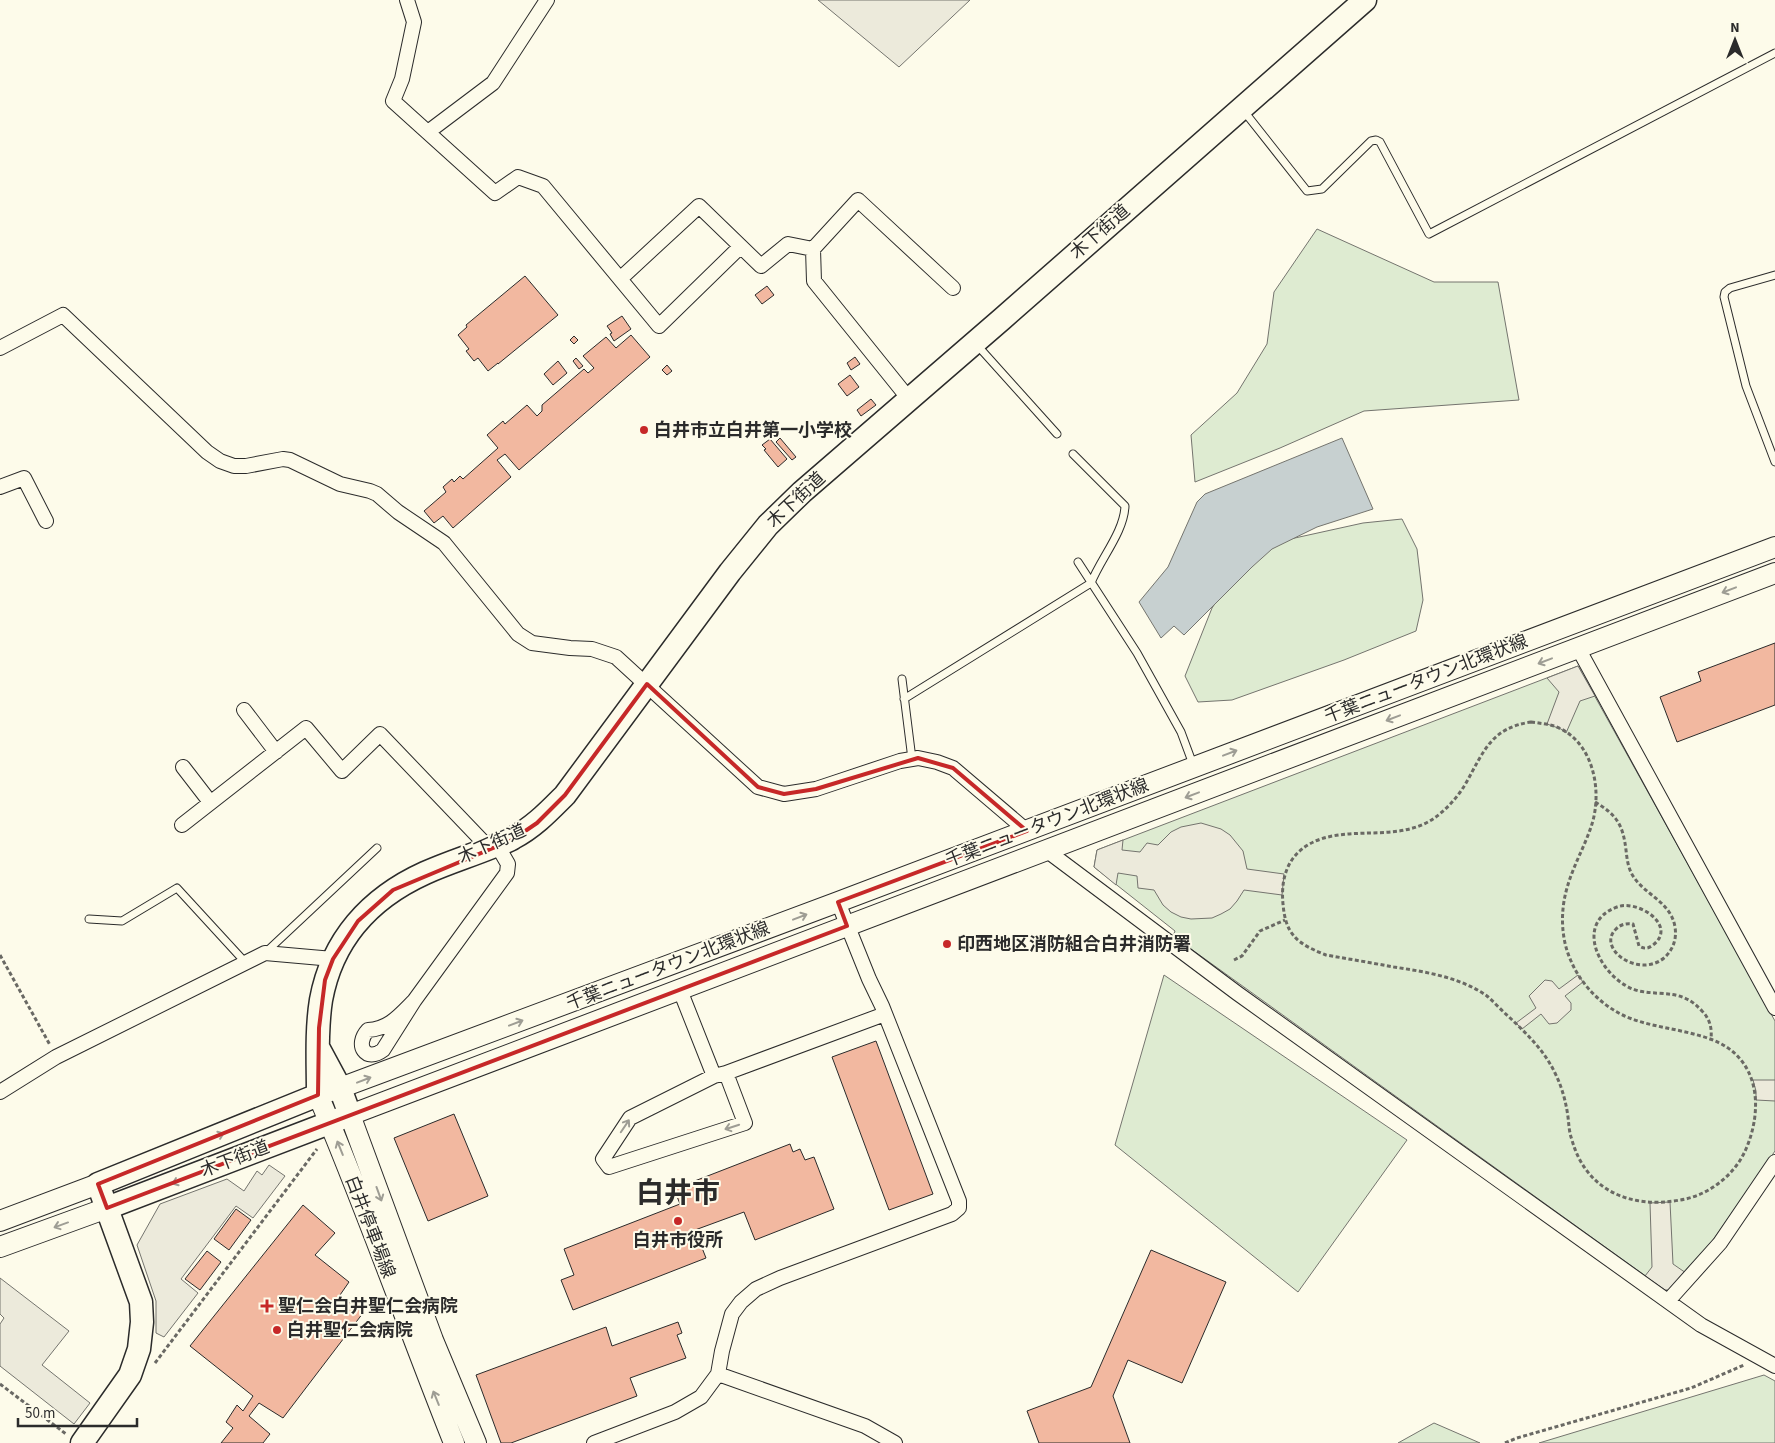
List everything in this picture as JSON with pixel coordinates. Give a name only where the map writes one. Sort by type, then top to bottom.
[{"type":"main road","name":"木下街道","points":[[98,1184],[318,1095],[318,1048],[321,1002],[326,980],[333,959],[345,938],[374,905],[393,890],[424,874],[512,840],[537,823],[566,795],[730,572],[768,525],[802,492],[1365,0]]},
{"type":"main road","name":"千葉ニュータウン北環状線","points":[[318,1095],[1027,831],[1775,547]]},
{"type":"main road","name":"千葉ニュータウン北環状線","points":[[340,1119],[1775,573]]},
{"type":"main road","points":[[318,1048],[340,1088],[340,1119]]},
{"type":"main road","name":"白井停車場線","points":[[318,1095],[340,1119],[476,1443]]},
{"type":"main road","name":"木下街道","points":[[107,1208],[340,1119]]},
{"type":"main road","name":"白井停車場線","points":[[340,1119],[454,1443]]},
{"type":"main road","points":[[0,1222],[98,1184],[141,1302],[142,1322],[139,1349],[130,1375],[83,1440]]},
{"type":"main road","points":[[0,1247],[107,1208]]},
{"type":"street","points":[[407,0],[414,22],[402,79],[393,101],[495,193],[518,177],[543,186],[659,326],[740,247]]},
{"type":"street","points":[[428,132],[493,83],[547,0]]},
{"type":"street","points":[[910,399],[814,281],[813,249],[858,200],[953,288]]},
{"type":"street","points":[[620,279],[699,206],[761,266],[788,244],[813,249]]},
{"type":"street","points":[[0,348],[63,315],[208,452],[220,461],[234,466],[246,466],[283,459],[303,466],[340,484],[370,490],[377,494],[398,512],[444,543],[518,634],[532,642],[570,648],[592,649],[616,657],[758,787],[784,794],[816,790],[900,761],[918,758],[953,768],[1027,831]]},
{"type":"street","points":[[0,487],[24,478],[46,521]]},
{"type":"street","points":[[1578,648],[1775,1008]]},
{"type":"street","points":[[244,710],[276,752]]},
{"type":"street","points":[[182,825],[306,728],[342,770],[380,734],[493,846],[508,864],[507,873],[414,1001]]},
{"type":"street","points":[[183,767],[210,802]]},
{"type":"street","points":[[1046,850],[1237,993],[1701,1325],[1775,1366]]},
{"type":"street","points":[[594,1443],[675,1412],[701,1398],[718,1374],[732,1314],[741,1302],[756,1290],[780,1278],[952,1214],[959,1208],[959,1201],[886,1014],[869,979],[838,902]]},
{"type":"street","points":[[0,1092],[56,1057],[265,953],[333,959]]},
{"type":"street","points":[[680,990],[720,1075],[745,1123],[609,1167],[603,1159],[630,1118],[720,1075],[886,1014]]},
{"type":"street","points":[[1668,1301],[1720,1243],[1775,1162]]},
{"type":"street","points":[[718,1374],[865,1426],[895,1443]]},
{"type":"lane","points":[[1242,108],[1306,191],[1322,189],[1371,142],[1376,140],[1380,142],[1429,234],[1775,53]]},
{"type":"lane","points":[[1775,274],[1730,288],[1725,292],[1724,297],[1746,386],[1775,462]]},
{"type":"lane","points":[[975,342],[1057,434]]},
{"type":"lane","points":[[904,699],[1092,583],[1097,569],[1125,517],[1125,506],[1073,454]]},
{"type":"lane","points":[[1078,562],[1145,669],[1180,732],[1194,767]]},
{"type":"lane","points":[[902,679],[912,759]]},
{"type":"lane","points":[[265,953],[377,848]]},
{"type":"lane","points":[[89,919],[122,921],[177,888],[245,962]]},
{"type":"path","points":[[1531,722],[1547,724],[1561,729],[1575,738],[1583,748],[1593,773],[1595,802],[1592,822],[1564,900],[1563,936],[1576,973],[1597,998],[1624,1016],[1711,1039],[1732,1050],[1752,1078],[1756,1091],[1757,1106],[1754,1126],[1745,1152],[1728,1174],[1707,1191],[1688,1199],[1656,1203],[1637,1202],[1614,1194],[1600,1185],[1588,1173],[1572,1144],[1564,1093],[1549,1061],[1532,1038],[1488,997],[1472,987],[1440,975],[1326,955],[1314,950],[1294,936],[1285,920],[1282,899],[1284,874],[1287,866],[1304,847],[1323,838],[1397,831],[1424,824],[1452,803],[1466,784],[1476,762],[1488,743],[1512,726],[1531,722]]},
{"type":"path","points":[[1595,802],[1610,811],[1616,819],[1623,834],[1627,861],[1631,872],[1641,886],[1668,909],[1676,932],[1674,944],[1665,957],[1650,965],[1632,964],[1621,958],[1613,948],[1611,941],[1613,932],[1623,924],[1633,924],[1639,946],[1646,948],[1658,940],[1660,926],[1654,917],[1643,909],[1633,906],[1617,907],[1603,916],[1596,926],[1594,944],[1600,960],[1614,978],[1632,989],[1682,996],[1694,1002],[1709,1020],[1711,1039]]},
{"type":"path","points":[[1234,960],[1242,956],[1260,931],[1285,920]]},
{"type":"path","points":[[0,955],[56,1057]]},
{"type":"path","points":[[150,1370],[317,1148]]},
{"type":"path","points":[[1505,1443],[1691,1388],[1760,1358]]},
{"type":"path","points":[[0,1384],[83,1440]]},
{"type":"highlighted area","points":[[647,684],[758,787],[784,794],[816,789],[918,758],[953,768],[1027,831],[838,902],[847,926],[107,1208],[98,1184],[318,1095],[319,1028],[325,980],[333,959],[358,921],[393,890],[512,840],[537,823],[565,795]]},
{"type":"green space","points":[[1317,229],[1434,282],[1498,282],[1519,400],[1364,411],[1280,448],[1195,482],[1191,435],[1237,393],[1267,344],[1274,292]]},
{"type":"green space","points":[[1402,519],[1417,549],[1423,600],[1416,631],[1344,660],[1232,700],[1198,702],[1185,676],[1212,608],[1254,547],[1363,523]]},
{"type":"green space","points":[[1578,666],[1775,1021],[1775,1151],[1713,1240],[1671,1290],[1665,1290],[1173,936],[1175,931],[1094,867],[1097,850]]},
{"type":"green space","points":[[1164,975],[1407,1140],[1298,1292],[1115,1145]]},
{"type":"green space","points":[[1764,1375],[1775,1381],[1775,1443],[1539,1443]]},
{"type":"green space","points":[[1434,1423],[1480,1443],[1398,1443]]},
{"type":"shaded area","points":[[818,0],[970,0],[899,67]]},
{"type":"shaded area","points":[[1342,438],[1373,509],[1317,527],[1272,549],[1184,635],[1174,626],[1161,638],[1139,602],[1168,567],[1197,502],[1205,494]]},
{"type":"shaded area","points":[[1578,666],[1595,696],[1580,701],[1566,733],[1547,724],[1559,692],[1547,678]]},
{"type":"shaded area","points":[[1201,823],[1221,829],[1230,835],[1243,851],[1247,869],[1284,874],[1282,895],[1244,890],[1230,909],[1221,914],[1212,918],[1191,919],[1171,912],[1163,905],[1154,890],[1138,888],[1137,876],[1118,873],[1116,885],[1094,867],[1097,850],[1123,840],[1122,850],[1140,852],[1147,843],[1158,845],[1171,832],[1181,827]]},
{"type":"shaded area","points":[[1578,975],[1583,982],[1565,996],[1571,1003],[1571,1010],[1557,1023],[1549,1024],[1541,1014],[1522,1029],[1516,1023],[1536,1008],[1529,996],[1545,980],[1552,981],[1559,989]]},
{"type":"shaded area","points":[[1753,1080],[1775,1080],[1775,1101],[1756,1100]]},
{"type":"shaded area","points":[[269,1165],[285,1176],[253,1218],[236,1206],[181,1279],[198,1293],[164,1337],[156,1333],[156,1301],[137,1245],[160,1204],[227,1179],[244,1191],[257,1171],[262,1175]]},
{"type":"shaded area","points":[[1670,1202],[1673,1264],[1686,1273],[1671,1290],[1665,1290],[1645,1276],[1652,1267],[1650,1203]]},
{"type":"shaded area","points":[[0,1278],[69,1331],[42,1365],[90,1403],[74,1424],[0,1366],[0,1324],[4,1318],[0,1314]]},
{"type":"building","points":[[525,276],[558,315],[488,371],[478,358],[474,361],[466,351],[469,349],[458,335],[467,327],[466,325]]},
{"type":"building","points":[[767,286],[774,295],[762,304],[755,295]]},
{"type":"building","points":[[622,316],[631,329],[614,341],[610,334],[612,333],[607,326]]},
{"type":"building","points":[[631,335],[650,357],[519,470],[505,454],[497,460],[511,477],[453,528],[443,516],[434,523],[424,511],[446,492],[443,487],[452,479],[454,482],[460,476],[463,479],[498,448],[487,435],[503,421],[505,424],[527,405],[537,416],[542,411],[542,405],[584,369],[588,373],[594,368],[583,356],[606,337],[616,348]]},
{"type":"building","points":[[574,336],[578,340],[574,344],[570,340]]},
{"type":"building","points":[[855,357],[860,364],[851,370],[847,363]]},
{"type":"building","points":[[576,358],[583,366],[579,369],[573,361]]},
{"type":"building","points":[[558,361],[567,373],[553,385],[544,374]]},
{"type":"building","points":[[667,365],[672,371],[667,375],[662,370]]},
{"type":"building","points":[[850,375],[859,387],[847,396],[838,384]]},
{"type":"building","points":[[871,399],[876,405],[861,416],[857,410]]},
{"type":"building","points":[[780,438],[796,457],[792,460],[776,442]]},
{"type":"building","points":[[770,439],[787,459],[778,467],[762,445]]},
{"type":"building","points":[[1775,643],[1775,705],[1677,742],[1660,697],[1701,681],[1698,672]]},
{"type":"building","points":[[876,1041],[933,1194],[889,1210],[832,1057]]},
{"type":"building","points":[[454,1114],[488,1196],[428,1221],[394,1138]]},
{"type":"building","name":"白井市役所","points":[[790,1144],[793,1152],[800,1149],[805,1160],[814,1157],[834,1209],[755,1240],[744,1212],[695,1230],[706,1258],[573,1310],[561,1280],[574,1275],[564,1249],[680,1204],[674,1189]]},
{"type":"building","name":"白井聖仁会病院","points":[[303,1205],[335,1233],[315,1255],[349,1282],[340,1295],[363,1313],[283,1418],[259,1403],[249,1416],[270,1434],[263,1443],[221,1443],[233,1428],[226,1422],[237,1405],[243,1411],[253,1396],[190,1346]]},
{"type":"building","points":[[236,1209],[251,1220],[229,1250],[214,1239]]},
{"type":"building","points":[[1151,1250],[1226,1282],[1182,1383],[1128,1360],[1113,1396],[1130,1443],[1039,1443],[1027,1411],[1091,1387]]},
{"type":"building","points":[[207,1251],[221,1262],[200,1290],[185,1279]]},
{"type":"building","points":[[678,1322],[682,1333],[677,1335],[686,1358],[630,1378],[637,1396],[511,1443],[501,1443],[476,1375],[606,1327],[612,1346]]},
{"type":"place","name":"白井市立白井第一小学校","points":[[644,430]]},
{"type":"place","name":"印西地区消防組合白井消防署","points":[[947,944]]},
{"type":"place","name":"白井市役所","points":[[678,1221]]},
{"type":"place","name":"聖仁会白井聖仁会病院","points":[[267,1306]]},
{"type":"place","name":"白井聖仁会病院","points":[[277,1330]]},
{"type":"district","name":"白井市","points":[[678,1193]]}]
